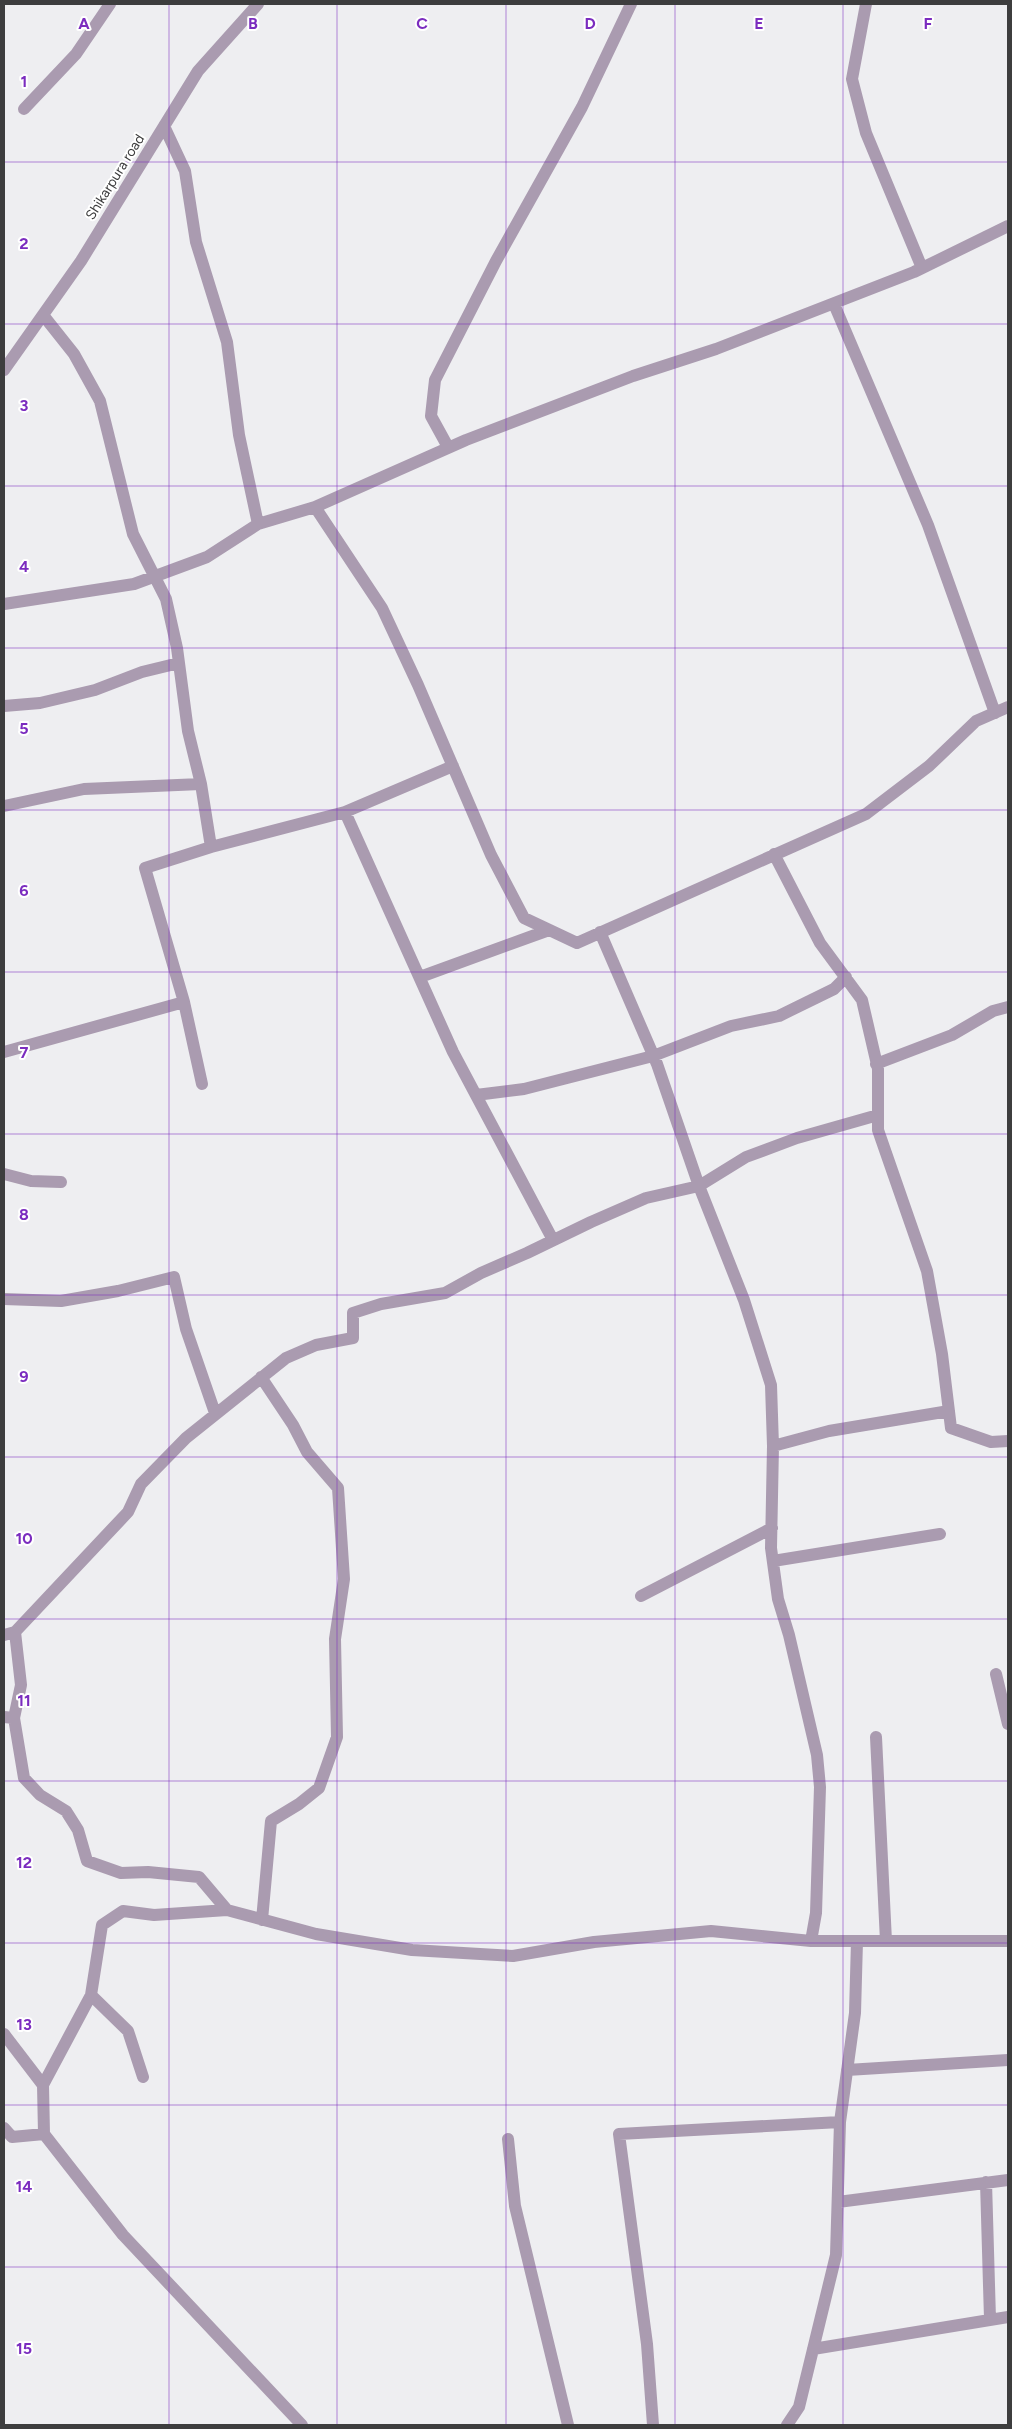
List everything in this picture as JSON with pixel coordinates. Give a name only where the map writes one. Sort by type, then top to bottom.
[{"type":"street","points":[[24,109],[76,54],[110,4]]},
{"type":"street","name":"Shikarpura road","points":[[4,370],[81,261],[198,71],[258,4]]},
{"type":"street","points":[[448,448],[431,416],[435,380],[496,261],[582,108],[631,4]]},
{"type":"street","points":[[866,4],[852,79],[866,132],[922,268]]},
{"type":"street","points":[[164,126],[185,171],[196,242],[226,342],[239,435],[258,524]]},
{"type":"street","points":[[4,604],[134,584],[154,577],[207,557],[258,524],[315,507],[448,448],[633,376],[716,349],[834,304],[922,268],[1008,226]]},
{"type":"street","points":[[834,304],[928,525],[995,713]]},
{"type":"street","points":[[43,314],[74,354],[100,401],[133,534],[166,599],[179,663],[188,731],[201,784],[210,847]]},
{"type":"street","points":[[315,507],[382,608],[491,856],[524,918],[577,943],[866,814],[929,766],[976,721],[1008,707]]},
{"type":"street","points":[[4,706],[40,703],[96,690],[142,672],[179,663]]},
{"type":"street","points":[[202,1084],[184,1002],[145,868],[210,847],[345,812],[453,766]]},
{"type":"street","points":[[4,806],[84,790],[201,784]]},
{"type":"street","points":[[345,812],[453,1052],[553,1240]]},
{"type":"street","points":[[774,854],[820,943],[862,1000],[876,1064],[878,1130],[927,1271],[951,1428],[991,1442],[1008,1441]]},
{"type":"street","points":[[420,977],[549,930]]},
{"type":"street","points":[[600,932],[653,1056],[744,1300],[771,1385],[773,1561],[778,1599],[790,1635],[815,1745],[820,1787],[816,1913],[811,1940]]},
{"type":"street","points":[[476,1095],[524,1090],[653,1056],[731,1026],[779,1016],[834,988],[846,977]]},
{"type":"street","points":[[4,1052],[184,1002]]},
{"type":"street","points":[[876,1064],[952,1035],[994,1011],[1008,1007]]},
{"type":"street","points":[[227,1910],[199,1877],[148,1872],[121,1873],[87,1860],[78,1830],[66,1811],[40,1795],[24,1778],[9,1718],[21,1685],[10,1634],[128,1512],[141,1484],[186,1438],[286,1358],[316,1345],[353,1338],[353,1313],[381,1304],[444,1293],[481,1273],[646,1198],[700,1186],[746,1157],[797,1138],[878,1115]]},
{"type":"street","points":[[4,1174],[31,1181],[61,1182]]},
{"type":"street","points":[[4,1299],[61,1301],[118,1291],[174,1277],[186,1329],[215,1413]]},
{"type":"street","points":[[261,1377],[293,1425],[308,1452],[338,1488],[344,1579],[335,1639],[337,1737],[319,1788],[300,1804],[271,1821],[262,1920]]},
{"type":"street","points":[[773,1446],[829,1431],[949,1411]]},
{"type":"street","points":[[641,1596],[772,1528]]},
{"type":"street","points":[[773,1561],[940,1534]]},
{"type":"street","points":[[996,1674],[1008,1724]]},
{"type":"street","points":[[876,1737],[886,1941]]},
{"type":"street","points":[[302,2425],[123,2235],[44,2134],[43,2085],[90,1995],[102,1925],[123,1911],[154,1915],[227,1910],[316,1934],[412,1950],[514,1956],[594,1942],[711,1931],[811,1940],[1008,1941]]},
{"type":"street","points":[[787,2425],[799,2407],[836,2255],[840,2122],[855,2013],[857,1941]]},
{"type":"street","points":[[90,1995],[128,2031],[143,2077]]},
{"type":"street","points":[[4,2034],[43,2085]]},
{"type":"street","points":[[847,2070],[1008,2060]]},
{"type":"street","points":[[653,2425],[647,2344],[619,2134],[840,2122]]},
{"type":"street","points":[[4,2128],[12,2137],[44,2134]]},
{"type":"street","points":[[508,2139],[515,2206],[568,2425]]},
{"type":"street","points":[[838,2202],[1008,2180]]},
{"type":"street","points":[[986,2182],[990,2319]]},
{"type":"street","points":[[813,2349],[1008,2317]]}]
